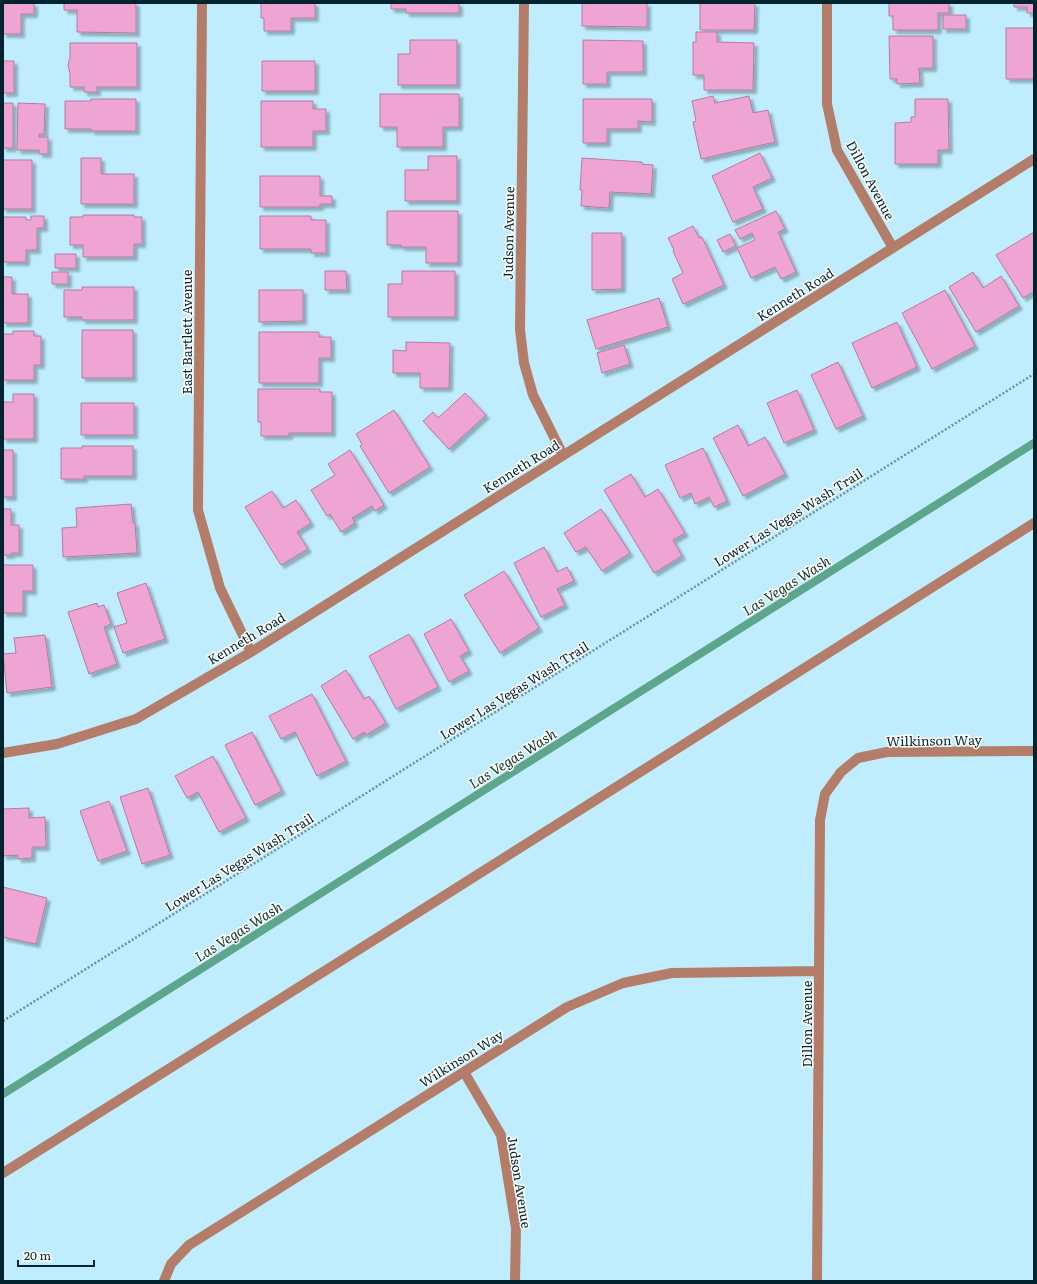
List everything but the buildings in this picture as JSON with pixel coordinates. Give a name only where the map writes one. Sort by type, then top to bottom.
[{"type":"street","name":"East Bartlett Avenue","points":[[202,3],[198,510],[220,588],[251,652]]},
{"type":"street","name":"Judson Avenue","points":[[524,3],[520,330],[524,363],[533,394],[563,455]]},
{"type":"street","name":"Dillon Avenue","points":[[827,3],[827,104],[837,150],[893,248]]},
{"type":"street","name":"Kenneth Road","points":[[3,753],[57,744],[136,719],[251,652],[1034,159]]},
{"type":"street","points":[[3,1173],[1034,523]]},
{"type":"street","name":"Wilkinson Way","points":[[841,772],[858,758],[887,752],[1034,751]]},
{"type":"street","name":"Dillon Avenue","points":[[817,1281],[820,820],[825,794],[841,772]]},
{"type":"street","name":"Wilkinson Way","points":[[164,1281],[171,1264],[189,1245],[567,1007],[623,984],[672,973],[819,970]]},
{"type":"street","name":"Judson Avenue","points":[[464,1072],[500,1136],[516,1228],[515,1281]]},
{"type":"path","name":"Lower Las Vegas Wash Trail","points":[[3,1021],[1034,374]]},
{"type":"waterway","name":"Las Vegas Wash","points":[[3,1094],[1034,443]]}]
